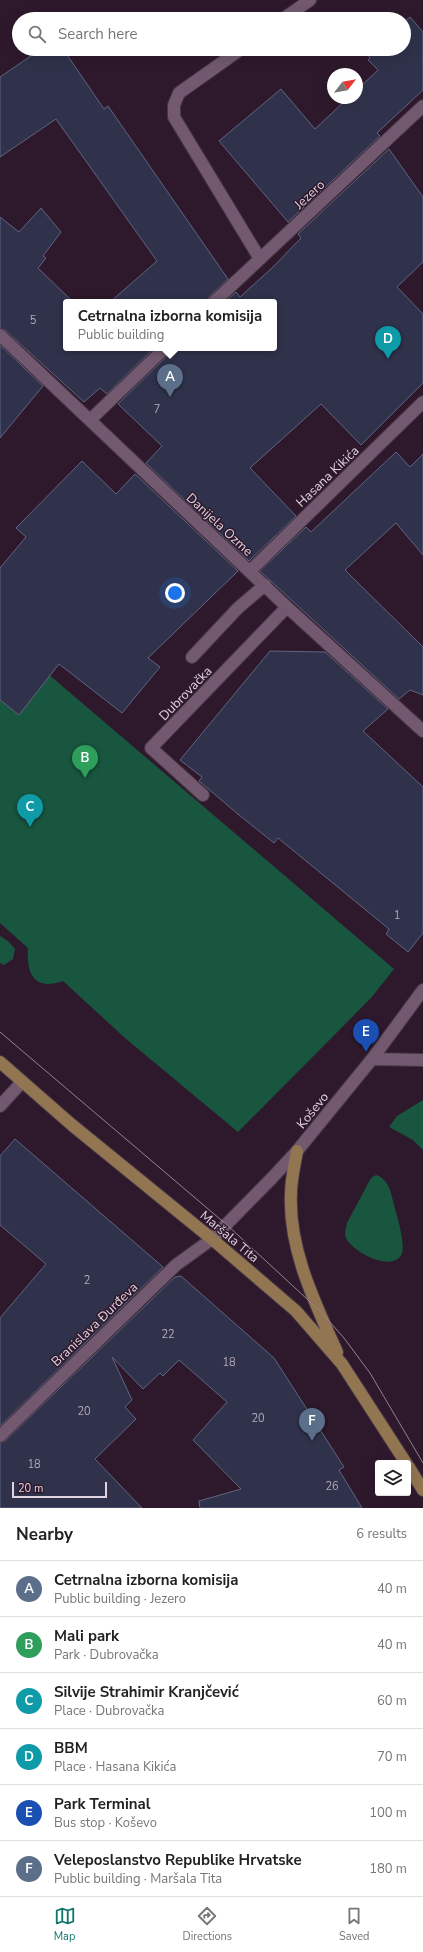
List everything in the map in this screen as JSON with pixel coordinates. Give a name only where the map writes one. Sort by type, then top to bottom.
[{"type":"main road","name":"Maršala Tita","points":[[0,1062],[72,1125],[212,1239],[296,1311],[342,1364],[404,1460]]},
{"type":"main road","points":[[297,1150],[291,1193],[293,1228],[301,1261],[311,1291],[342,1364]]},
{"type":"main road","points":[[411,1471],[423,1490]]},
{"type":"street","points":[[293,12],[310,0]]},
{"type":"street","points":[[231,56],[180,92],[174,105],[174,117],[260,259]]},
{"type":"street","name":"Jezero","points":[[217,299],[423,106]]},
{"type":"street","name":"Danijela Ozme","points":[[0,335],[287,607],[423,731]]},
{"type":"street","points":[[90,420],[162,351]]},
{"type":"street","name":"Hasana Kikića","points":[[250,571],[423,402]]},
{"type":"street","points":[[192,657],[238,608],[264,585]]},
{"type":"street","name":"Dubrovačka","points":[[203,795],[151,748],[287,607]]},
{"type":"street","name":"Koševo","points":[[212,1239],[297,1150],[372,1059],[423,990]]},
{"type":"street","points":[[372,1059],[423,1060]]},
{"type":"street","points":[[0,1106],[22,1082]]},
{"type":"street","name":"Branislava Đurđeva","points":[[0,1436],[176,1264],[212,1239]]},
{"type":"green space","points":[[0,633],[394,969],[371,998],[238,1132],[125,1038],[63,981],[53,984],[45,984],[34,978],[29,966],[28,948],[0,923]]},
{"type":"green space","points":[[0,936],[8,941],[15,949],[13,959],[4,965],[0,963]]},
{"type":"green space","points":[[423,1100],[423,1150],[413,1140],[389,1127],[397,1116]]},
{"type":"green space","points":[[376,1175],[384,1180],[389,1187],[402,1236],[402,1253],[398,1259],[391,1261],[373,1259],[356,1249],[350,1244],[345,1236],[347,1223],[371,1178]]},
{"type":"building","points":[[411,18],[423,32],[423,90],[377,133],[380,136],[288,222],[219,141],[281,89],[315,129],[342,104],[363,104],[363,84],[378,70],[368,60],[370,58],[369,56],[411,56]]},
{"type":"building","points":[[31,56],[68,56],[104,109],[108,106],[228,279],[208,299],[113,299],[157,261],[56,119],[0,157],[0,77]]},
{"type":"building","points":[[389,149],[423,197],[423,262],[397,287],[423,314],[423,383],[361,445],[321,404],[250,468],[296,516],[249,561],[146,463],[162,446],[118,404],[171,351],[277,351],[277,299],[228,299],[236,292],[240,297],[273,267],[301,238],[298,234]]},
{"type":"building","points":[[41,208],[61,232],[43,256],[46,258],[38,268],[70,299],[63,299],[63,351],[151,351],[107,394],[100,388],[84,402],[5,330],[0,328],[0,217],[19,232]]},
{"type":"building","points":[[0,345],[43,386],[0,438]]},
{"type":"building","points":[[396,452],[410,467],[423,454],[423,555],[396,523],[345,570],[423,647],[423,695],[410,690],[399,699],[260,571],[306,527],[311,532]]},
{"type":"building","points":[[82,461],[116,494],[135,474],[238,571],[148,658],[160,667],[122,713],[59,664],[19,715],[0,700],[0,568],[26,537],[16,528]]},
{"type":"building","points":[[270,651],[325,652],[388,709],[363,731],[423,787],[423,933],[408,952],[386,934],[389,929],[278,838],[274,843],[239,815],[199,781],[202,777],[180,760]]},
{"type":"building","points":[[15,1139],[163,1267],[0,1426],[0,1318],[46,1264],[0,1225],[0,1156]]},
{"type":"building","points":[[181,1276],[274,1358],[344,1467],[339,1470],[362,1508],[200,1508],[199,1501],[241,1489],[193,1440],[227,1402],[179,1360],[163,1376],[160,1373],[143,1389],[112,1357],[132,1400],[125,1407],[136,1419],[95,1459],[142,1508],[0,1508],[0,1443],[5,1441],[175,1277]]},
{"type":"tram line","points":[[0,1032],[227,1225],[320,1311],[344,1338],[370,1373],[423,1463]]},
{"type":"place","name":"BBM","points":[[388,359]]},
{"type":"place","name":"Cetrnalna izborna komisija","points":[[170,397]]},
{"type":"place","name":"Mali park","points":[[85,778]]},
{"type":"place","name":"Silvije Strahimir Kranjčević","points":[[30,827]]},
{"type":"place","name":"Park Terminal","points":[[366,1052]]},
{"type":"place","name":"Veleposlanstvo Republike Hrvatske","points":[[312,1441]]}]
